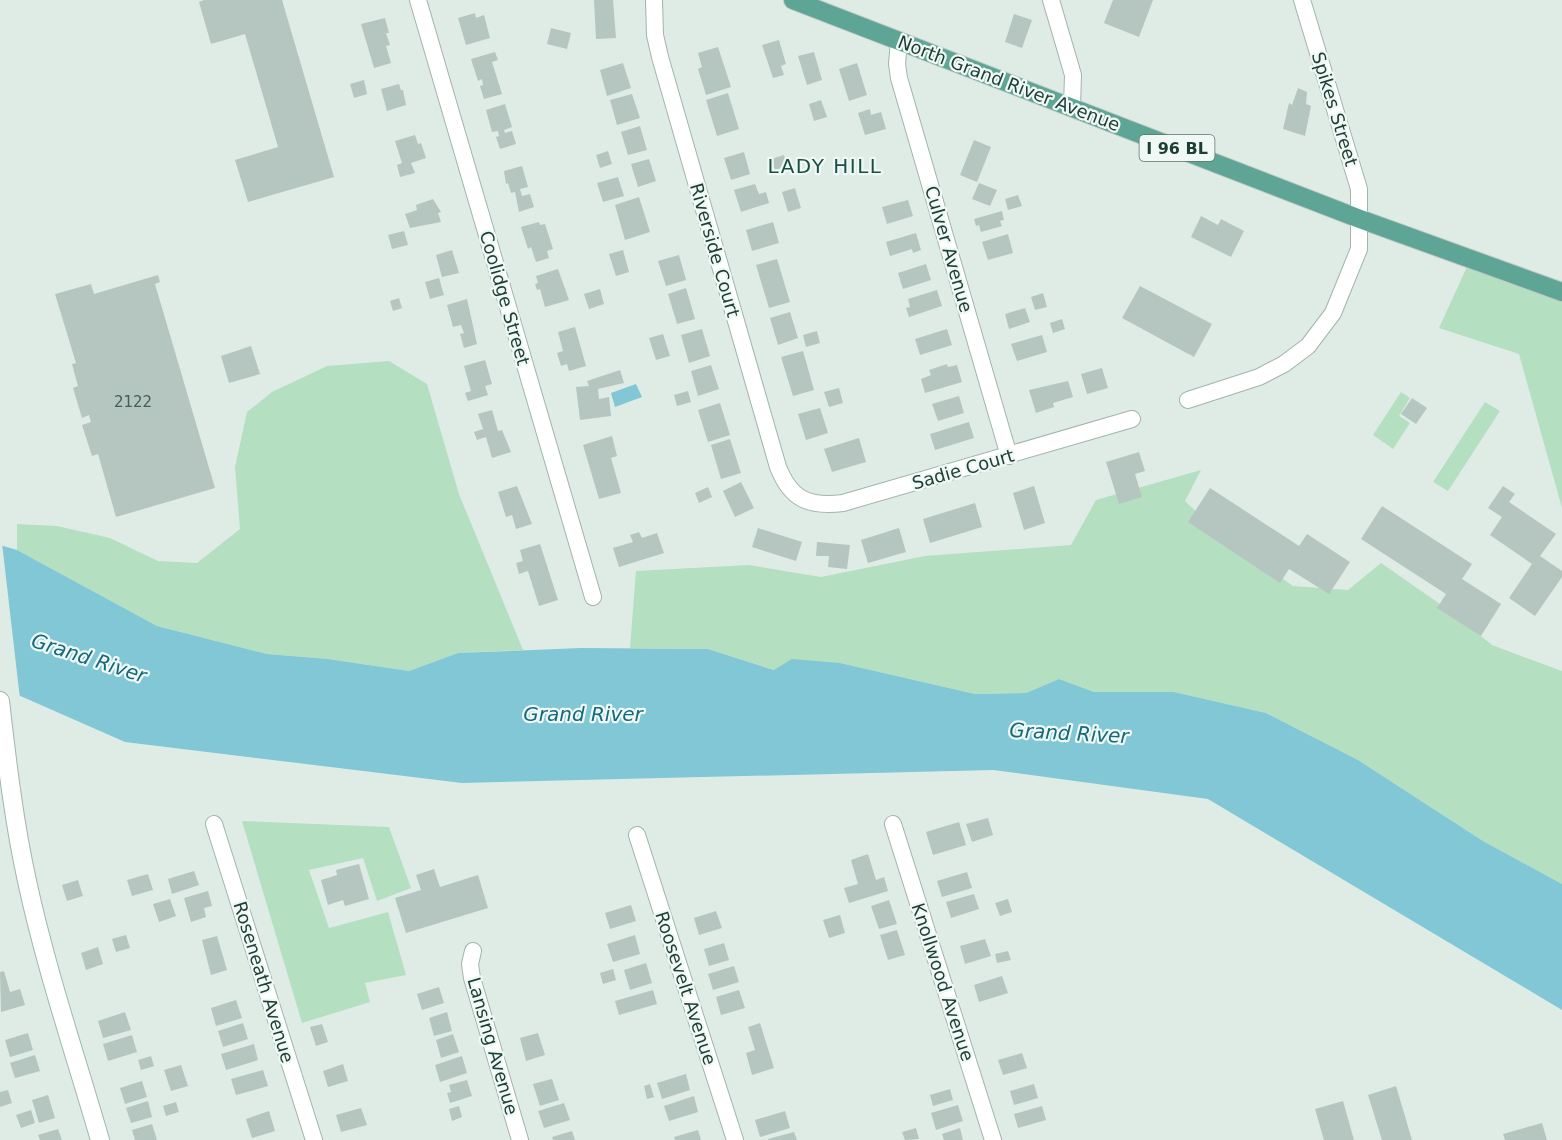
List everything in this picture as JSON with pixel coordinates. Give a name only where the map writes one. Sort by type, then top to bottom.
[{"type":"main road","name":"North Grand River Avenue","points":[[793,0],[1360,219],[1562,292]]},
{"type":"street","name":"Coolidge Street","points":[[418,0],[593,597]]},
{"type":"street","name":"Riverside Court","points":[[654,0],[655,35],[660,57],[778,467],[783,480],[795,495]]},
{"type":"street","points":[[1051,0],[1073,75],[1072,106]]},
{"type":"street","name":"Spikes Street","points":[[1302,0],[1359,189],[1360,219]]},
{"type":"street","name":"Culver Avenue","points":[[899,41],[897,64],[899,78],[1009,456]]},
{"type":"street","points":[[1188,400],[1259,377],[1284,364],[1308,346],[1333,313],[1348,281],[1359,249],[1360,219]]},
{"type":"street","name":"Sadie Court","points":[[795,495],[810,504],[843,503],[1132,419]]},
{"type":"street","points":[[0,701],[11,790],[25,871],[43,947],[100,1140]]},
{"type":"street","name":"Roseneath Avenue","points":[[214,824],[314,1140]]},
{"type":"street","name":"Knollwood Avenue","points":[[893,824],[993,1140]]},
{"type":"street","name":"Roosevelt Avenue","points":[[637,836],[735,1140]]},
{"type":"street","name":"Lansing Avenue","points":[[473,951],[470,964],[472,978],[520,1140]]},
{"type":"green space","points":[[1471,258],[1562,292],[1562,508],[1519,354],[1439,328]]},
{"type":"green space","points":[[389,361],[427,384],[459,494],[523,650],[458,653],[409,671],[328,659],[267,654],[157,626],[17,550],[17,524],[57,526],[110,538],[158,561],[197,563],[240,529],[235,467],[247,412],[272,392],[327,366]]},
{"type":"green space","points":[[1401,392],[1410,398],[1399,416],[1410,423],[1393,449],[1373,435]]},
{"type":"green space","points":[[1485,402],[1500,411],[1448,491],[1433,482]]},
{"type":"green space","points":[[1201,470],[1185,501],[1219,533],[1293,586],[1348,590],[1381,563],[1453,613],[1492,645],[1562,671],[1562,884],[1483,841],[1358,760],[1266,713],[1174,692],[1094,692],[1059,679],[1026,693],[975,694],[840,663],[775,670],[708,649],[630,648],[636,571],[749,565],[821,577],[925,556],[1071,545],[1096,500]]},
{"type":"green space","points":[[242,821],[389,827],[411,888],[377,901],[363,858],[309,870],[329,928],[388,912],[406,975],[365,983],[370,1002],[302,1023]]},
{"type":"water","points":[[636,384],[642,397],[615,407],[611,393]]},
{"type":"water","name":"Grand River","points":[[0,545],[17,550],[157,626],[267,654],[328,659],[409,671],[458,653],[581,648],[708,649],[774,670],[792,659],[840,663],[975,694],[1026,693],[1059,679],[1094,692],[1174,692],[1266,713],[1358,760],[1483,841],[1562,884],[1562,1010],[1208,799],[993,770],[462,783],[125,742],[0,687]]},
{"type":"pier","points":[[0,542],[2,543],[20,699],[0,690]]},
{"type":"building","points":[[204,0],[282,0],[334,177],[248,202],[235,160],[278,147],[245,34],[211,44],[199,2]]},
{"type":"building","points":[[594,0],[613,0],[616,38],[596,39]]},
{"type":"building","points":[[1113,0],[1153,0],[1139,37],[1104,23]]},
{"type":"building","points":[[475,13],[476,18],[484,15],[490,38],[466,45],[458,18]]},
{"type":"building","points":[[1014,14],[1032,20],[1022,48],[1005,42]]},
{"type":"building","points":[[385,18],[390,45],[386,46],[391,63],[374,68],[361,24]]},
{"type":"building","points":[[551,28],[571,33],[567,49],[547,44]]},
{"type":"building","points":[[779,40],[786,64],[781,66],[784,75],[773,78],[762,45]]},
{"type":"building","points":[[718,47],[731,87],[706,95],[698,69],[702,67],[698,53]]},
{"type":"building","points":[[495,52],[498,60],[492,62],[502,94],[484,99],[480,86],[483,85],[482,79],[478,81],[471,59]]},
{"type":"building","points":[[814,52],[822,80],[807,85],[798,56]]},
{"type":"building","points":[[623,63],[631,88],[607,96],[600,70]]},
{"type":"building","points":[[857,63],[867,95],[849,101],[839,69]]},
{"type":"building","points":[[364,80],[367,94],[354,98],[350,84]]},
{"type":"building","points":[[399,84],[403,90],[406,105],[387,111],[381,89]]},
{"type":"building","points":[[1298,88],[1307,92],[1306,104],[1311,106],[1305,136],[1283,129],[1289,103],[1292,105]]},
{"type":"building","points":[[728,93],[739,129],[717,136],[706,100]]},
{"type":"building","points":[[632,94],[640,118],[617,125],[610,100]]},
{"type":"building","points":[[821,100],[827,117],[814,121],[809,104]]},
{"type":"building","points":[[505,104],[512,127],[504,130],[505,133],[512,131],[516,144],[500,149],[496,137],[499,136],[498,131],[492,132],[486,110]]},
{"type":"building","points":[[870,109],[871,115],[881,112],[886,129],[865,135],[858,113]]},
{"type":"building","points":[[640,126],[647,150],[628,155],[621,132]]},
{"type":"building","points":[[415,135],[418,144],[421,143],[426,158],[411,163],[415,173],[400,177],[397,165],[402,163],[395,141]]},
{"type":"building","points":[[974,140],[991,147],[977,182],[960,175]]},
{"type":"building","points":[[608,151],[612,164],[600,168],[596,155]]},
{"type":"building","points":[[744,152],[750,174],[731,180],[724,158]]},
{"type":"building","points":[[784,155],[787,166],[775,170],[771,159]]},
{"type":"building","points":[[649,159],[656,181],[638,187],[631,164]]},
{"type":"building","points":[[522,166],[528,187],[520,189],[522,196],[530,194],[534,207],[519,212],[515,192],[511,193],[508,183],[506,184],[504,171]]},
{"type":"building","points":[[618,177],[624,196],[603,202],[597,183]]},
{"type":"building","points":[[979,183],[997,190],[990,206],[972,199]]},
{"type":"building","points":[[755,184],[759,194],[766,192],[769,203],[741,212],[734,190]]},
{"type":"building","points":[[795,188],[801,208],[788,212],[782,192]]},
{"type":"building","points":[[1018,195],[1022,206],[1008,210],[1005,199]]},
{"type":"building","points":[[639,197],[650,232],[625,240],[615,205]]},
{"type":"building","points":[[433,199],[441,212],[438,213],[441,222],[410,228],[405,214],[417,210],[416,205]]},
{"type":"building","points":[[908,200],[913,216],[887,224],[882,207]]},
{"type":"building","points":[[1002,211],[1004,220],[1000,221],[1002,226],[981,232],[979,225],[976,226],[974,219]]},
{"type":"building","points":[[1201,216],[1218,225],[1221,219],[1244,231],[1231,257],[1191,237]]},
{"type":"building","points":[[539,222],[540,225],[545,224],[553,249],[547,251],[549,258],[536,262],[531,247],[528,249],[521,227]]},
{"type":"building","points":[[773,222],[779,243],[752,251],[746,230]]},
{"type":"building","points":[[404,231],[408,245],[392,249],[388,235]]},
{"type":"building","points":[[916,233],[921,250],[913,253],[912,249],[890,256],[886,242]]},
{"type":"building","points":[[1008,234],[1013,253],[988,260],[982,242]]},
{"type":"building","points":[[452,250],[459,273],[442,277],[436,255]]},
{"type":"building","points":[[623,250],[629,272],[616,276],[609,254]]},
{"type":"building","points":[[679,255],[686,280],[666,286],[658,261]]},
{"type":"building","points":[[777,259],[790,302],[769,308],[756,265]]},
{"type":"building","points":[[926,264],[931,280],[903,289],[898,273]]},
{"type":"building","points":[[558,269],[569,300],[545,307],[540,289],[537,290],[535,284],[538,283],[536,276]]},
{"type":"building","points":[[158,275],[160,282],[155,284],[215,488],[116,517],[98,454],[92,456],[82,425],[91,422],[89,415],[82,418],[73,388],[78,386],[72,364],[76,363],[55,294],[91,284],[94,294]]},
{"type":"building","points":[[439,278],[444,295],[430,299],[425,282]]},
{"type":"building","points":[[1140,286],[1212,324],[1194,357],[1122,318]]},
{"type":"building","points":[[686,288],[695,319],[677,324],[668,294]]},
{"type":"building","points":[[600,289],[604,304],[589,309],[584,294]]},
{"type":"building","points":[[937,290],[942,306],[909,317],[906,308],[910,307],[908,299]]},
{"type":"building","points":[[1043,293],[1047,307],[1035,310],[1031,297]]},
{"type":"building","points":[[399,298],[402,308],[393,311],[390,301]]},
{"type":"building","points":[[467,299],[477,344],[464,348],[460,334],[464,333],[461,325],[453,327],[447,305]]},
{"type":"building","points":[[1025,308],[1030,322],[1009,329],[1005,314]]},
{"type":"building","points":[[790,312],[798,338],[778,345],[770,318]]},
{"type":"building","points":[[1062,319],[1065,329],[1053,333],[1050,323]]},
{"type":"building","points":[[575,327],[586,366],[569,371],[567,364],[561,366],[557,353],[563,351],[558,332]]},
{"type":"building","points":[[702,329],[710,356],[689,363],[681,335]]},
{"type":"building","points":[[947,329],[952,345],[920,355],[915,339]]},
{"type":"building","points":[[817,331],[820,343],[806,347],[803,335]]},
{"type":"building","points":[[663,334],[670,356],[656,360],[649,338]]},
{"type":"building","points":[[1042,335],[1047,352],[1017,361],[1011,344]]},
{"type":"building","points":[[251,346],[260,374],[229,383],[221,356]]},
{"type":"building","points":[[803,351],[814,390],[793,396],[781,357]]},
{"type":"building","points":[[485,360],[492,384],[485,386],[488,395],[468,401],[465,393],[471,391],[464,366]]},
{"type":"building","points":[[947,364],[948,367],[957,365],[962,382],[925,393],[921,379],[931,375],[929,370]]},
{"type":"building","points":[[711,365],[719,389],[698,396],[691,371]]},
{"type":"building","points":[[1102,368],[1108,388],[1087,394],[1081,374]]},
{"type":"building","points":[[620,370],[624,383],[598,389],[599,399],[609,397],[611,416],[580,420],[576,387],[589,386],[587,381]]},
{"type":"building","points":[[1068,381],[1073,397],[1053,403],[1054,407],[1036,413],[1029,390]]},
{"type":"building","points":[[839,388],[843,403],[829,407],[824,392]]},
{"type":"building","points":[[688,391],[691,402],[677,406],[674,395]]},
{"type":"building","points":[[959,396],[964,413],[938,421],[932,404]]},
{"type":"building","points":[[1412,398],[1427,408],[1416,424],[1401,414]]},
{"type":"building","points":[[720,403],[730,435],[708,442],[698,410]]},
{"type":"building","points":[[820,408],[828,433],[806,440],[798,414]]},
{"type":"building","points":[[492,410],[498,431],[502,430],[511,452],[492,458],[486,437],[477,440],[474,432],[483,429],[478,414]]},
{"type":"building","points":[[969,422],[974,438],[935,450],[930,434]]},
{"type":"building","points":[[612,436],[617,456],[611,458],[621,493],[599,499],[583,445]]},
{"type":"building","points":[[859,438],[866,462],[832,472],[824,449]]},
{"type":"building","points":[[730,439],[741,473],[721,479],[711,445]]},
{"type":"building","points":[[1139,452],[1145,471],[1135,474],[1142,497],[1119,504],[1106,462]]},
{"type":"building","points":[[741,482],[754,508],[735,517],[723,491]]},
{"type":"building","points":[[517,486],[532,524],[516,529],[512,515],[506,517],[498,492]]},
{"type":"building","points":[[1034,486],[1045,523],[1024,530],[1013,493]]},
{"type":"building","points":[[1503,486],[1515,494],[1509,502],[1556,534],[1540,556],[1562,571],[1562,577],[1535,616],[1509,598],[1532,564],[1490,535],[1502,517],[1488,508]]},
{"type":"building","points":[[708,487],[712,497],[699,503],[695,493]]},
{"type":"building","points":[[1210,488],[1299,546],[1307,534],[1350,562],[1329,594],[1289,569],[1280,583],[1188,522]]},
{"type":"building","points":[[975,503],[982,527],[930,543],[923,519]]},
{"type":"building","points":[[1382,506],[1472,564],[1462,579],[1501,604],[1481,636],[1437,608],[1446,594],[1361,539]]},
{"type":"building","points":[[758,528],[802,542],[796,561],[752,547]]},
{"type":"building","points":[[899,528],[906,552],[868,563],[861,540]]},
{"type":"building","points":[[639,532],[642,538],[657,533],[664,553],[619,567],[613,548],[633,542],[630,535]]},
{"type":"building","points":[[817,542],[850,545],[847,569],[828,567],[829,556],[816,556]]},
{"type":"building","points":[[540,544],[558,600],[539,606],[528,571],[519,574],[516,563],[523,561],[520,550]]},
{"type":"building","points":[[988,818],[993,835],[972,842],[966,824]]},
{"type":"building","points":[[959,822],[966,845],[933,855],[926,832]]},
{"type":"building","points":[[868,854],[876,880],[884,877],[888,891],[849,903],[844,888],[858,884],[851,860]]},
{"type":"building","points":[[359,864],[369,899],[345,906],[343,900],[328,905],[321,880],[337,875],[336,870]]},
{"type":"building","points":[[434,869],[440,887],[478,875],[488,908],[406,933],[395,898],[421,890],[416,875]]},
{"type":"building","points":[[194,871],[199,885],[172,894],[168,879]]},
{"type":"building","points":[[967,872],[972,888],[942,897],[937,881]]},
{"type":"building","points":[[148,874],[153,890],[132,896],[127,880]]},
{"type":"building","points":[[78,880],[83,896],[67,901],[62,885]]},
{"type":"building","points":[[208,891],[212,906],[204,908],[206,917],[191,922],[184,898]]},
{"type":"building","points":[[974,894],[979,909],[951,918],[946,902]]},
{"type":"building","points":[[170,899],[176,916],[159,922],[153,904]]},
{"type":"building","points":[[1008,899],[1012,912],[1000,916],[995,903]]},
{"type":"building","points":[[889,900],[897,924],[879,929],[871,906]]},
{"type":"building","points":[[631,905],[636,921],[610,929],[605,913]]},
{"type":"building","points":[[716,911],[722,928],[699,935],[694,918]]},
{"type":"building","points":[[840,915],[845,933],[829,938],[823,920]]},
{"type":"building","points":[[897,930],[905,955],[888,960],[880,935]]},
{"type":"building","points":[[126,935],[130,948],[116,952],[112,939]]},
{"type":"building","points":[[635,935],[640,954],[613,962],[607,944]]},
{"type":"building","points":[[217,936],[227,970],[211,975],[202,940]]},
{"type":"building","points":[[985,939],[991,956],[965,964],[960,946]]},
{"type":"building","points":[[724,943],[729,960],[709,966],[704,949]]},
{"type":"building","points":[[98,947],[103,964],[86,970],[81,953]]},
{"type":"building","points":[[1008,951],[1011,960],[997,963],[995,954]]},
{"type":"building","points":[[646,963],[652,983],[630,990],[624,970]]},
{"type":"building","points":[[734,966],[739,982],[713,990],[708,974]]},
{"type":"building","points":[[613,969],[616,980],[603,984],[600,973]]},
{"type":"building","points":[[4,971],[10,992],[20,989],[25,1005],[1,1012],[0,972]]},
{"type":"building","points":[[1002,976],[1008,993],[979,1002],[974,985]]},
{"type":"building","points":[[439,987],[444,1003],[422,1010],[417,994]]},
{"type":"building","points":[[653,990],[657,1004],[619,1015],[615,1001]]},
{"type":"building","points":[[739,990],[745,1008],[721,1015],[716,997]]},
{"type":"building","points":[[236,1000],[242,1018],[216,1026],[211,1008]]},
{"type":"building","points":[[125,1012],[131,1030],[103,1038],[98,1021]]},
{"type":"building","points":[[447,1012],[452,1031],[434,1036],[429,1018]]},
{"type":"building","points":[[243,1023],[248,1039],[223,1047],[218,1031]]},
{"type":"building","points":[[760,1023],[774,1068],[752,1075],[746,1053],[755,1050],[748,1027]]},
{"type":"building","points":[[322,1024],[328,1042],[316,1046],[310,1027]]},
{"type":"building","points":[[28,1033],[33,1050],[10,1057],[5,1040]]},
{"type":"building","points":[[538,1033],[545,1055],[526,1061],[520,1038]]},
{"type":"building","points":[[453,1034],[459,1052],[441,1058],[436,1040]]},
{"type":"building","points":[[132,1035],[137,1052],[108,1061],[103,1044]]},
{"type":"building","points":[[254,1044],[258,1060],[226,1070],[221,1054]]},
{"type":"building","points":[[1022,1053],[1027,1068],[1003,1075],[998,1060]]},
{"type":"building","points":[[35,1055],[40,1071],[15,1078],[10,1063]]},
{"type":"building","points":[[151,1056],[154,1066],[141,1070],[138,1060]]},
{"type":"building","points":[[462,1056],[467,1073],[440,1082],[435,1065]]},
{"type":"building","points":[[343,1064],[348,1081],[328,1087],[323,1071]]},
{"type":"building","points":[[181,1065],[188,1086],[171,1091],[164,1070]]},
{"type":"building","points":[[263,1070],[268,1086],[236,1095],[231,1079]]},
{"type":"building","points":[[686,1074],[690,1090],[662,1099],[657,1083]]},
{"type":"building","points":[[552,1079],[559,1100],[540,1106],[533,1084]]},
{"type":"building","points":[[467,1080],[472,1096],[450,1103],[447,1093],[451,1092],[449,1085]]},
{"type":"building","points":[[142,1081],[147,1097],[125,1104],[120,1088]]},
{"type":"building","points":[[650,1084],[654,1097],[647,1099],[644,1086]]},
{"type":"building","points":[[1034,1084],[1038,1098],[1014,1105],[1010,1091]]},
{"type":"building","points":[[1396,1086],[1412,1140],[1382,1140],[1368,1095]]},
{"type":"building","points":[[950,1089],[953,1100],[933,1106],[930,1095]]},
{"type":"building","points":[[8,1090],[12,1103],[0,1107],[0,1092]]},
{"type":"building","points":[[48,1095],[55,1118],[39,1123],[32,1100]]},
{"type":"building","points":[[694,1096],[698,1112],[669,1121],[664,1106]]},
{"type":"building","points":[[148,1101],[152,1117],[131,1123],[126,1108]]},
{"type":"building","points":[[1343,1101],[1354,1140],[1324,1140],[1315,1109]]},
{"type":"building","points":[[176,1102],[179,1112],[166,1116],[163,1106]]},
{"type":"building","points":[[564,1103],[570,1120],[544,1128],[538,1111]]},
{"type":"building","points":[[958,1105],[963,1121],[936,1130],[931,1113]]},
{"type":"building","points":[[459,1106],[462,1117],[452,1121],[449,1109]]},
{"type":"building","points":[[1042,1106],[1046,1120],[1018,1128],[1014,1114]]},
{"type":"building","points":[[361,1108],[367,1125],[341,1132],[336,1115]]},
{"type":"building","points":[[31,1110],[35,1123],[21,1128],[16,1115]]},
{"type":"building","points":[[269,1111],[275,1131],[252,1138],[246,1119]]},
{"type":"building","points":[[785,1111],[790,1128],[760,1137],[755,1120]]},
{"type":"building","points":[[1542,1123],[1547,1140],[1505,1140],[1503,1134]]},
{"type":"building","points":[[152,1124],[157,1140],[135,1140],[132,1130]]},
{"type":"building","points":[[916,1128],[919,1139],[905,1140],[902,1132]]},
{"type":"building","points":[[960,1128],[963,1140],[944,1140],[942,1134]]},
{"type":"building","points":[[58,1129],[62,1140],[40,1140],[38,1135]]},
{"type":"building","points":[[698,1130],[701,1140],[675,1140],[674,1137]]},
{"type":"building","points":[[572,1131],[575,1140],[553,1140],[552,1137]]},
{"type":"building","points":[[794,1132],[797,1140],[768,1140],[768,1139]]},
{"type":"district","name":"LADY HILL","points":[[825,166]]}]
